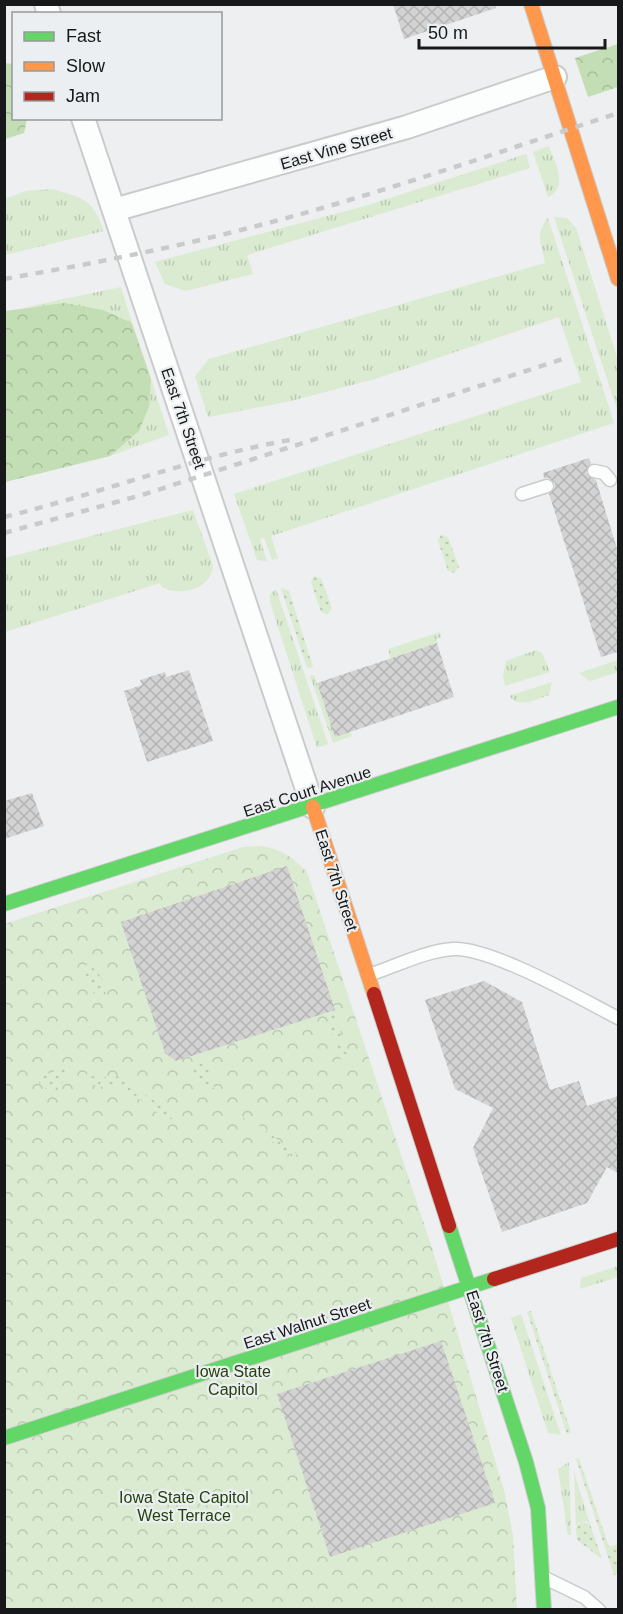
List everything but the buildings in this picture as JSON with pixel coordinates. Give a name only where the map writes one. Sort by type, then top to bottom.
[{"type":"street","points":[[531,4],[618,279]]},
{"type":"street","name":"East Vine Street","points":[[114,210],[396,130],[553,71]]},
{"type":"street","name":"East 7th Street","points":[[84,120],[313,807],[526,1462],[538,1508],[544,1577],[544,1610]]},
{"type":"street","name":"East Court Avenue","points":[[4,904],[313,807],[618,707]]},
{"type":"street","name":"East Walnut Street","points":[[4,1438],[618,1239]]},
{"type":"lane","points":[[594,471],[604,473],[610,480]]},
{"type":"lane","points":[[522,494],[547,486]]},
{"type":"lane","points":[[368,976],[441,951],[471,950],[504,962],[618,1018]]},
{"type":"lane","points":[[544,1577],[584,1597],[599,1610]]},
{"type":"green space","points":[[618,44],[618,87],[588,97],[575,58]]},
{"type":"green space","points":[[4,63],[12,64],[12,120],[27,120],[24,133],[5,139]]},
{"type":"green space","points":[[549,146],[559,174],[559,181],[554,193],[548,197],[533,152]]},
{"type":"green space","points":[[526,154],[530,168],[247,255],[253,274],[186,291],[165,284],[155,262],[365,206]]},
{"type":"green space","points":[[52,189],[85,201],[96,212],[104,231],[5,255],[5,199],[26,191]]},
{"type":"green space","points":[[554,217],[567,218],[576,228],[618,360],[618,413]]},
{"type":"green space","points":[[548,218],[614,423],[271,536],[278,558],[272,560],[264,538],[260,539],[267,561],[257,560],[234,494],[581,382],[559,317],[375,379],[291,401],[208,417],[195,376],[209,359],[545,263],[540,235]]},
{"type":"green space","points":[[121,287],[132,323],[78,306],[22,308]]},
{"type":"green space","points":[[64,303],[103,310],[132,323],[151,379],[149,407],[139,431],[110,456],[5,482],[5,311]]},
{"type":"green space","points":[[151,379],[169,435],[110,456],[142,424],[148,406]]},
{"type":"green space","points":[[193,510],[213,566],[211,574],[201,585],[194,589],[178,591],[162,587],[160,583],[5,632],[5,558]]},
{"type":"green space","points":[[441,535],[448,537],[459,567],[454,573],[448,571],[438,541]]},
{"type":"green space","points":[[314,576],[321,578],[332,608],[328,614],[321,612],[311,582]]},
{"type":"green space","points":[[281,588],[289,591],[313,667],[307,668]]},
{"type":"green space","points":[[276,589],[328,744],[317,748],[270,602],[270,594]]},
{"type":"green space","points":[[440,632],[441,637],[436,639],[437,643],[391,659],[388,649]]},
{"type":"green space","points":[[536,650],[542,653],[550,672],[505,686],[503,676],[506,661]]},
{"type":"green space","points":[[618,660],[618,672],[590,681],[579,673]]},
{"type":"green space","points":[[314,675],[335,736],[350,731],[352,736],[333,743],[310,676]]},
{"type":"green space","points":[[552,682],[549,695],[534,701],[518,702],[509,696]]},
{"type":"green space","name":"Iowa State Capitol","points":[[259,846],[286,854],[307,872],[433,1251],[505,1494],[513,1536],[517,1609],[5,1609],[4,924],[243,847]]},
{"type":"green space","points":[[86,965],[94,969],[101,978],[106,993],[105,998],[95,997],[84,970]]},
{"type":"green space","points":[[334,1011],[350,1064],[344,1064],[341,1061],[326,1013]]},
{"type":"green space","points":[[206,1062],[215,1090],[185,1069]]},
{"type":"green space","points":[[68,1066],[74,1067],[53,1095],[39,1083],[44,1075]]},
{"type":"green space","points":[[87,1074],[98,1078],[119,1076],[173,1114],[172,1119],[166,1119],[123,1089],[100,1087],[90,1083],[83,1078]]},
{"type":"green space","points":[[245,1115],[297,1154],[294,1158],[243,1119]]},
{"type":"green space","points":[[618,1266],[618,1277],[580,1289],[581,1278]]},
{"type":"green space","points":[[531,1311],[571,1432],[567,1434],[527,1312]]},
{"type":"green space","points":[[521,1314],[561,1435],[548,1433],[511,1318]]},
{"type":"green space","points":[[579,1458],[609,1547],[618,1544],[618,1573],[614,1575],[576,1459]]},
{"type":"green space","points":[[569,1462],[571,1535],[568,1535],[558,1469]]},
{"type":"green space","points":[[574,1472],[590,1524],[586,1521],[578,1523],[576,1528]]},
{"type":"green space","points":[[581,1522],[590,1524],[602,1559],[577,1540],[576,1528]]},
{"type":"railway","points":[[4,279],[153,251],[289,217],[430,175],[618,113]]},
{"type":"railway","points":[[4,533],[142,495],[566,358]]},
{"type":"railway","points":[[4,517],[222,455],[295,439]]},
{"type":"traffic: fast","points":[[4,904],[618,707]]},
{"type":"traffic: fast","points":[[449,1226],[526,1462],[538,1508],[544,1610]]},
{"type":"traffic: fast","points":[[4,1438],[494,1279]]},
{"type":"traffic: slow","points":[[531,4],[618,279]]},
{"type":"traffic: slow","points":[[313,807],[374,994]]},
{"type":"traffic: jam","points":[[374,994],[449,1226]]},
{"type":"traffic: jam","points":[[494,1279],[618,1239]]},
{"type":"park label","name":"Iowa State Capitol West Terrace","points":[[184,1506]]}]
